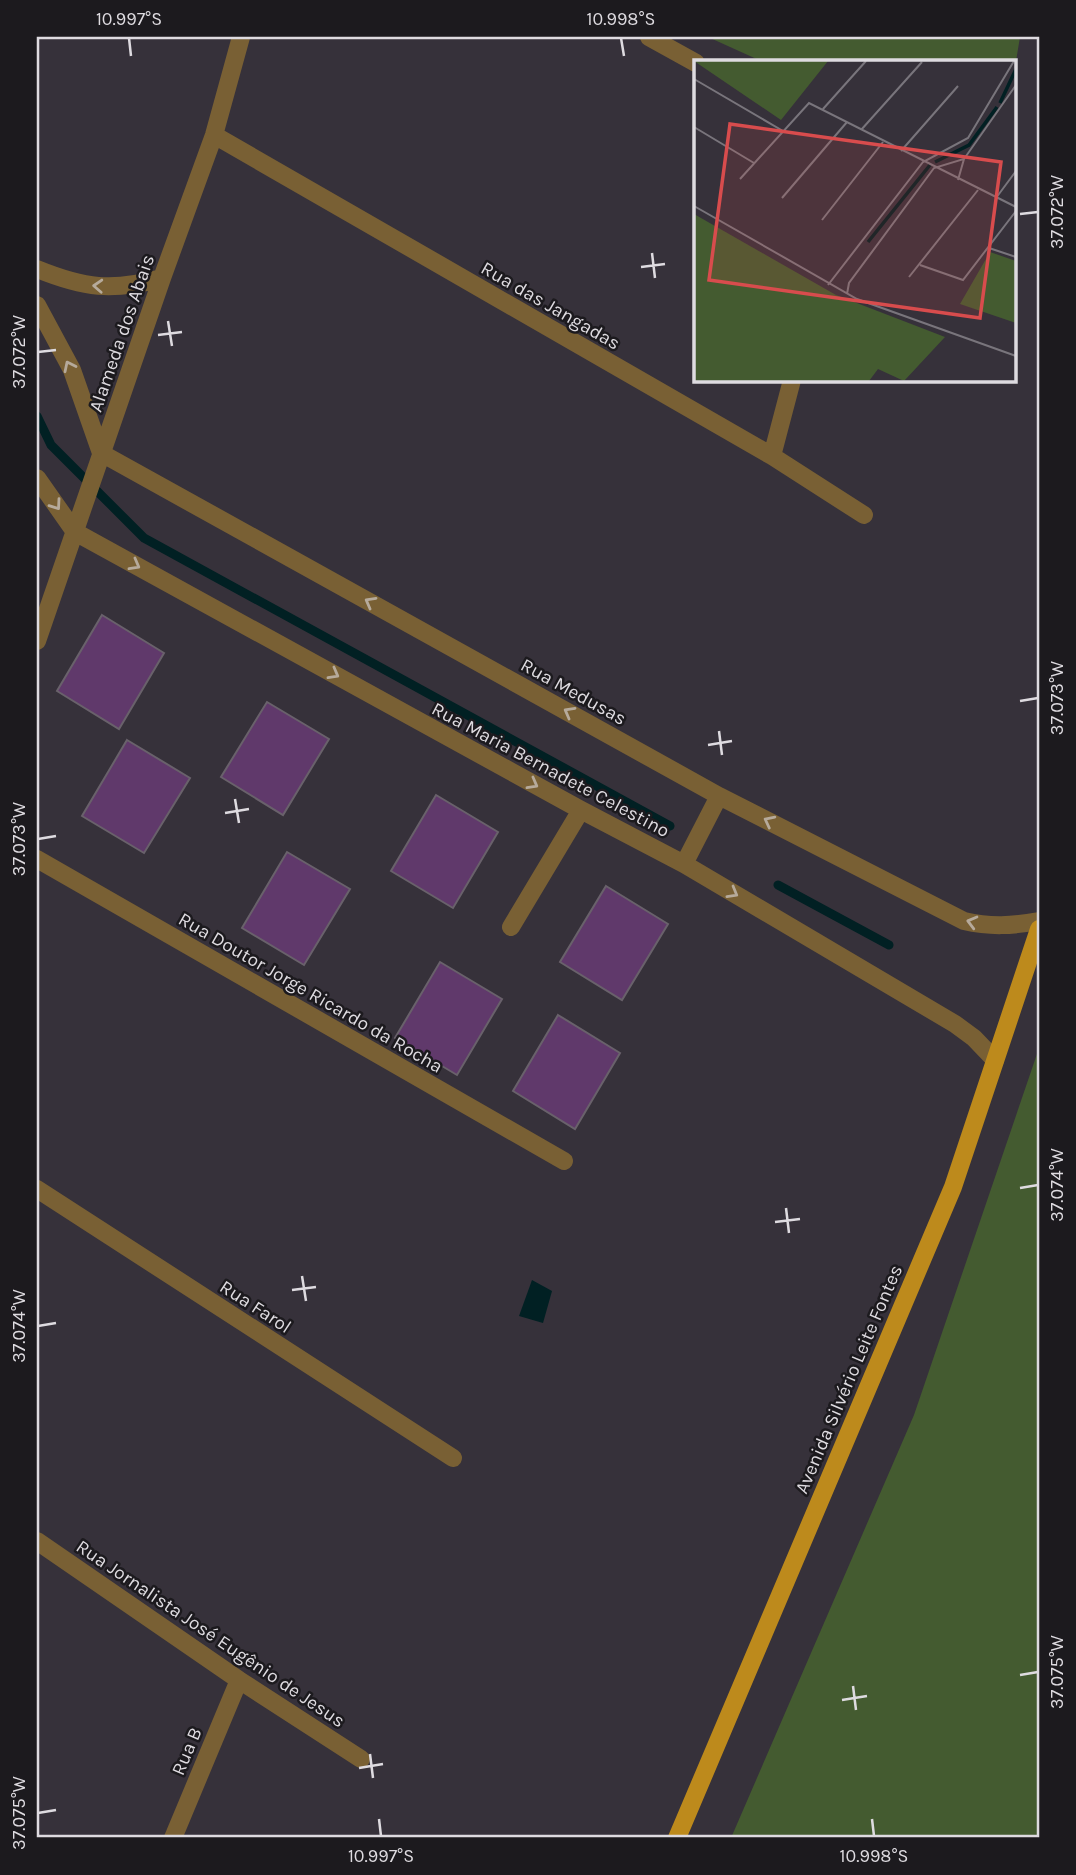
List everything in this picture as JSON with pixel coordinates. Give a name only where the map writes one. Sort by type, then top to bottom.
[{"type":"main road","name":"Avenida Silvério Leite Fontes","points":[[677,1838],[953,1186],[1039,929]]},
{"type":"street","name":"Alameda dos Abais","points":[[37,641],[214,135],[241,37]]},
{"type":"street","points":[[649,37],[694,62]]},
{"type":"street","name":"Rua das Jangadas","points":[[214,135],[772,456],[864,515]]},
{"type":"street","points":[[37,269],[64,280],[93,287],[132,286],[162,278]]},
{"type":"street","points":[[37,305],[72,370],[100,459]]},
{"type":"street","points":[[772,456],[791,382]]},
{"type":"street","name":"Rua Medusas","points":[[100,459],[719,796],[964,921],[985,926],[1011,927],[1039,921]]},
{"type":"street","points":[[37,478],[76,528]]},
{"type":"street","name":"Rua Maria Bernadete Celestino","points":[[76,528],[581,810],[684,864],[956,1024],[995,1060]]},
{"type":"street","points":[[684,864],[719,796]]},
{"type":"street","points":[[511,927],[581,810]]},
{"type":"street","name":"Rua Doutor Jorge Ricardo da Rocha","points":[[37,859],[564,1161]]},
{"type":"street","name":"Rua Farol","points":[[37,1189],[453,1458]]},
{"type":"street","name":"Rua Jornalista José Eugênio de Jesus","points":[[37,1541],[239,1680],[361,1759]]},
{"type":"street","name":"Rua B","points":[[173,1838],[239,1680]]},
{"type":"green space","points":[[708,37],[1020,37],[1016,61],[759,60]]},
{"type":"green space","points":[[1039,1048],[1039,1838],[731,1838],[914,1415]]},
{"type":"shaded area","points":[[532,1280],[552,1291],[543,1323],[519,1316]]},
{"type":"building","points":[[102,615],[164,653],[119,729],[57,691]]},
{"type":"building","points":[[267,702],[329,739],[283,815],[221,777]]},
{"type":"building","points":[[127,740],[190,778],[144,853],[82,816]]},
{"type":"building","points":[[436,795],[498,832],[453,908],[391,871]]},
{"type":"building","points":[[287,852],[350,889],[304,965],[242,928]]},
{"type":"building","points":[[606,886],[668,924],[622,1000],[560,962]]},
{"type":"building","points":[[440,962],[502,999],[457,1075],[395,1038]]},
{"type":"building","points":[[558,1015],[620,1053],[575,1129],[513,1091]]},
{"type":"waterway","points":[[37,416],[51,445],[144,538],[670,826]]},
{"type":"waterway","points":[[778,885],[889,945]]}]
